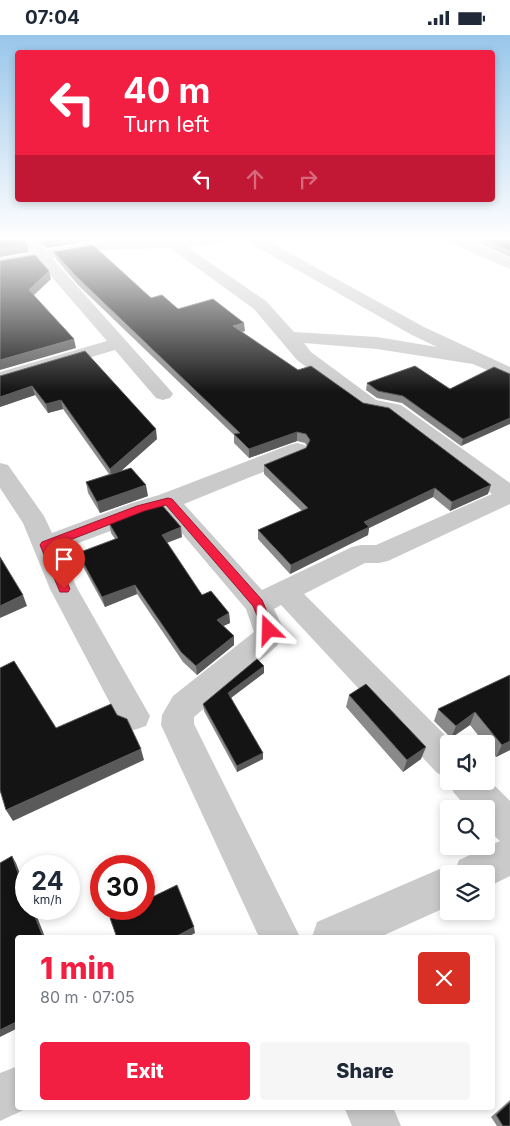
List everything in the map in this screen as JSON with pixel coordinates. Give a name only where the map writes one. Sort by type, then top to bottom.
[{"type":"street","points":[[72,290],[162,394]]},
{"type":"street","points":[[239,290],[260,305],[304,356],[370,406],[394,409],[510,495],[379,553],[361,554],[271,597]]},
{"type":"street","points":[[344,290],[418,331],[510,374]]},
{"type":"street","points":[[289,337],[376,343],[478,359]]},
{"type":"street","points":[[0,378],[118,343]]},
{"type":"street","points":[[46,545],[141,509],[168,501],[297,450]]},
{"type":"street","points":[[0,470],[35,522],[64,589],[134,716]]},
{"type":"street","points":[[168,501],[440,754]]},
{"type":"street","points":[[271,597],[267,637],[184,706],[178,715],[178,725],[279,935]]},
{"type":"street","points":[[475,790],[510,827]]},
{"type":"street","points":[[491,865],[510,856]]},
{"type":"street","points":[[337,935],[386,915],[440,889]]},
{"type":"street","points":[[0,1097],[15,1090]]},
{"type":"street","points":[[370,1110],[378,1126]]},
{"type":"building","points":[[0,290],[29,290],[74,339],[0,360]]},
{"type":"building","points":[[90,290],[142,290],[151,298],[162,295],[178,309],[213,299],[244,323],[233,326],[298,370],[311,366],[363,403],[389,408],[491,485],[452,502],[435,488],[364,522],[369,527],[291,565],[258,530],[308,508],[264,465],[306,448],[310,440],[306,434],[297,432],[249,449],[234,434],[240,433]]},
{"type":"building","points":[[85,351],[156,429],[110,469],[61,400],[46,404],[32,386],[0,397],[0,376]]},
{"type":"building","points":[[415,366],[450,389],[494,367],[510,374],[510,418],[463,439],[403,396],[378,391],[367,383]]},
{"type":"building","points":[[131,468],[146,485],[97,502],[86,482]]},
{"type":"building","points":[[161,504],[181,527],[162,535],[202,595],[211,591],[229,613],[217,620],[234,636],[196,666],[181,652],[135,585],[102,597],[78,553],[118,538],[109,523]]},
{"type":"building","points":[[0,557],[23,595],[0,606]]},
{"type":"building","points":[[257,659],[264,666],[228,693],[263,753],[237,766],[203,704]]},
{"type":"building","points":[[14,661],[56,728],[111,704],[117,715],[127,719],[141,749],[6,810],[0,790],[0,668]]},
{"type":"building","points":[[510,675],[510,741],[502,745],[475,712],[456,726],[438,709]]},
{"type":"building","points":[[366,684],[426,747],[407,760],[349,695]]},
{"type":"building","points":[[12,856],[15,864],[15,920],[36,920],[42,935],[15,935],[15,1022],[0,1030],[0,863]]},
{"type":"building","points":[[177,885],[194,927],[179,935],[116,935],[111,920],[155,920],[155,896]]},
{"type":"building","points":[[510,1102],[510,1126],[503,1126],[496,1115]]},
{"type":"route","points":[[64,589],[46,545],[141,509],[168,501],[258,604],[269,630]]}]
